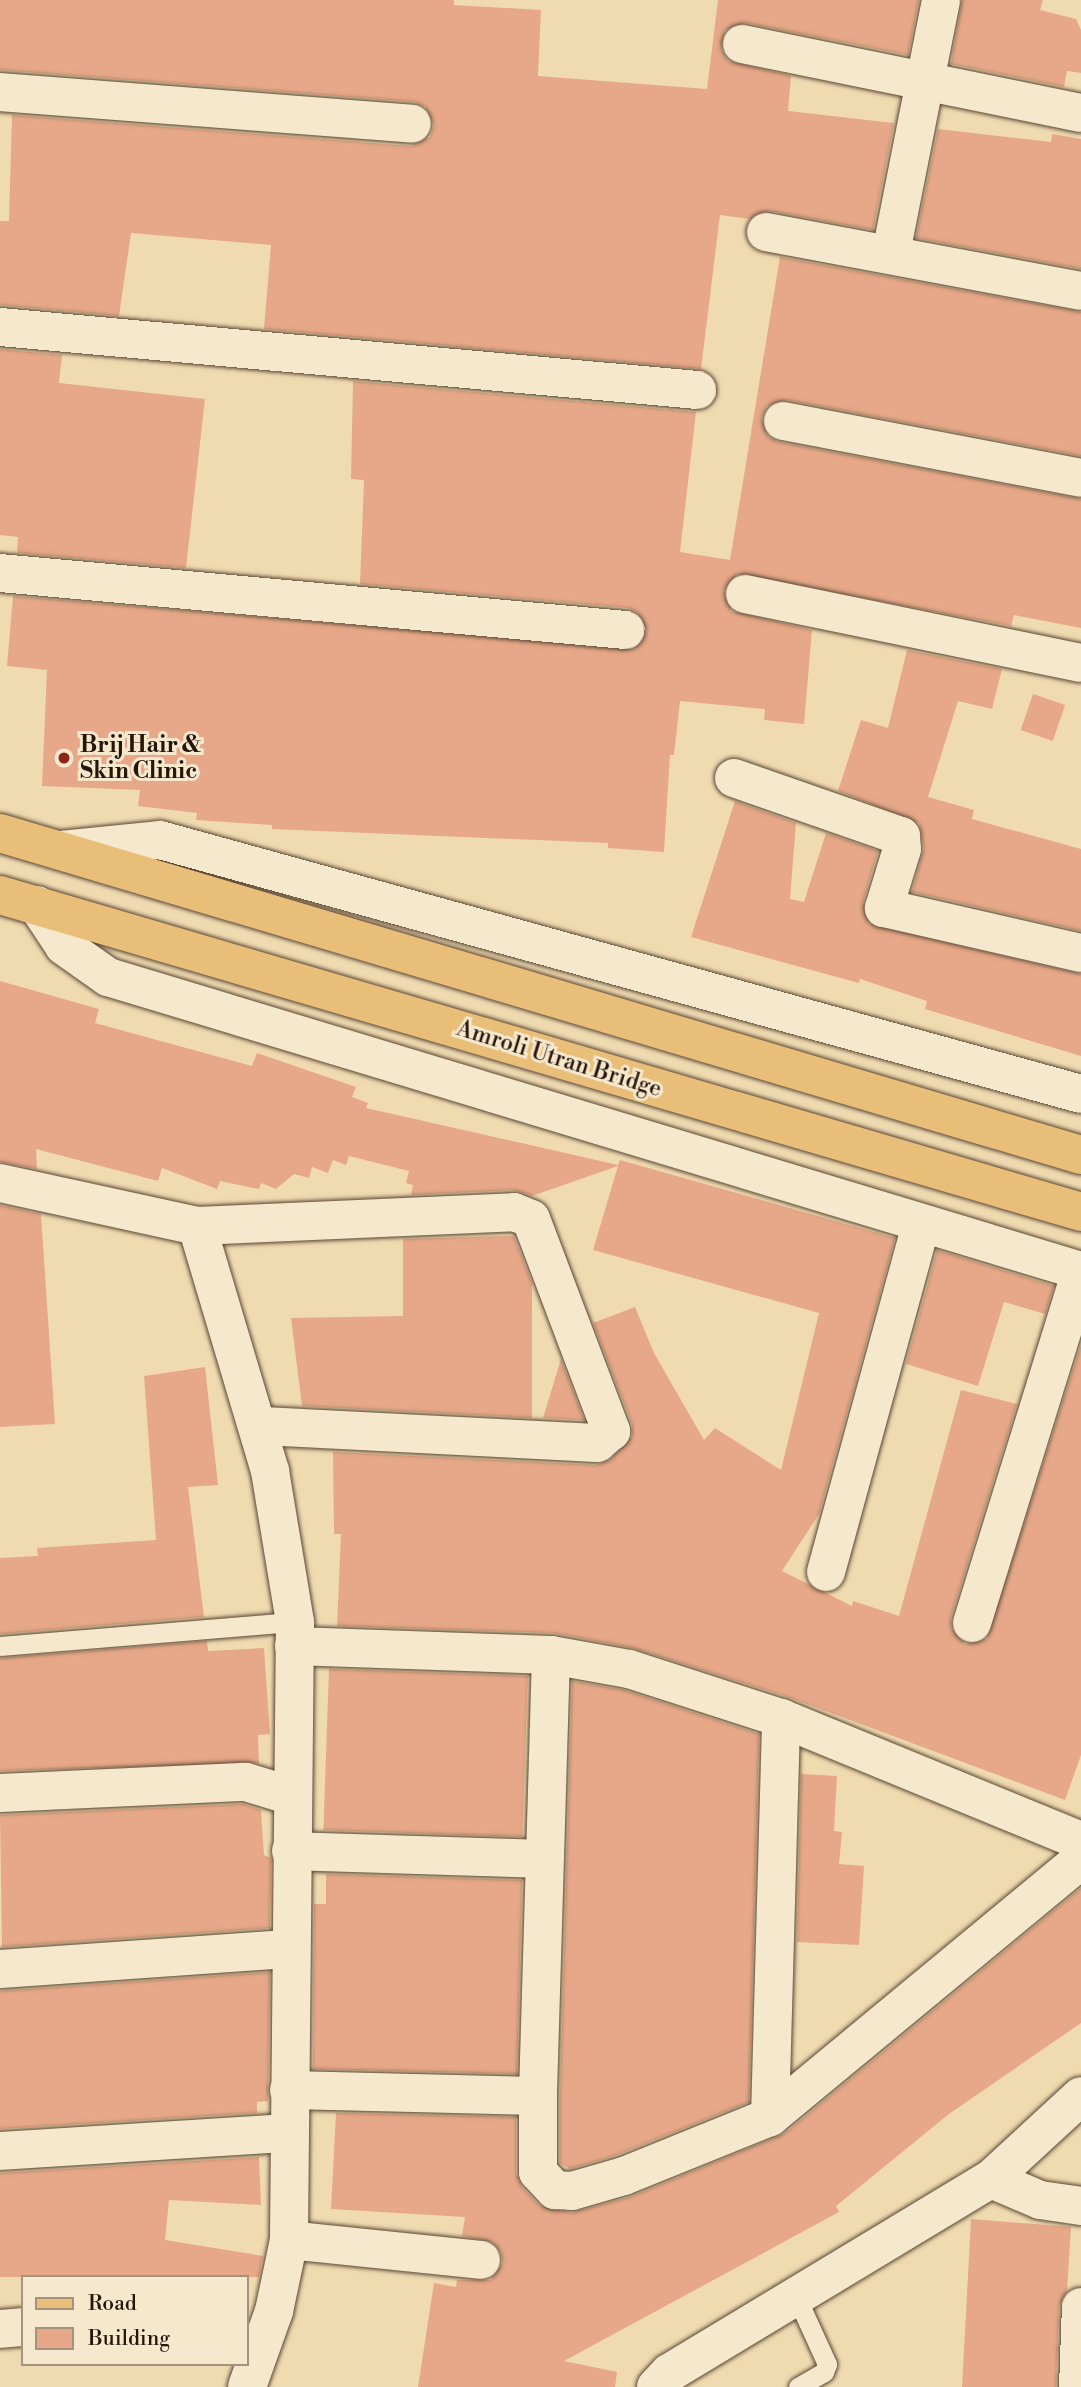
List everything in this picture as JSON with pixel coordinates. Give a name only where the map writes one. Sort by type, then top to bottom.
[{"type":"main road","points":[[0,833],[1081,1155]]},
{"type":"main road","name":"Amroli Utran Bridge","points":[[0,895],[1081,1212]]},
{"type":"street","points":[[891,253],[921,82],[941,0]]},
{"type":"street","points":[[742,44],[1081,113]]},
{"type":"street","points":[[0,92],[412,124]]},
{"type":"street","points":[[766,232],[891,253],[1081,291]]},
{"type":"street","points":[[0,327],[697,390]]},
{"type":"street","points":[[783,421],[1081,478]]},
{"type":"street","points":[[0,573],[625,630]]},
{"type":"street","points":[[745,594],[1081,663]]},
{"type":"street","points":[[734,778],[901,836],[901,849],[884,908],[1081,953]]},
{"type":"street","points":[[60,850],[160,840],[1081,1094]]},
{"type":"street","points":[[37,905],[64,946],[108,977],[921,1225],[1081,1271],[972,1623]]},
{"type":"street","points":[[0,1182],[197,1226],[514,1212],[531,1219],[611,1431],[597,1443],[257,1426]]},
{"type":"street","points":[[826,1572],[921,1225]]},
{"type":"street","points":[[197,1226],[270,1471],[295,1634],[289,1949],[289,2240],[260,2312],[247,2387]]},
{"type":"street","points":[[295,1634],[551,1655],[629,1669],[781,1718],[1081,1841]]},
{"type":"street","points":[[551,1655],[543,1859],[538,2172],[555,2190],[572,2190],[624,2176],[770,2117],[1081,1860]]},
{"type":"street","points":[[770,2117],[781,1718]]},
{"type":"street","points":[[0,1793],[246,1783],[292,1796]]},
{"type":"street","points":[[291,1851],[543,1859]]},
{"type":"street","points":[[0,1969],[289,1949]]},
{"type":"street","points":[[289,2090],[538,2096]]},
{"type":"street","points":[[656,2387],[669,2373],[991,2179],[1081,2096]]},
{"type":"street","points":[[0,2151],[288,2133]]},
{"type":"street","points":[[991,2179],[1041,2200],[1081,2206]]},
{"type":"street","points":[[289,2240],[481,2260]]},
{"type":"street","points":[[1078,2387],[1081,2307]]},
{"type":"street","points":[[0,2329],[21,2327]]},
{"type":"lane","points":[[0,1646],[295,1634]]},
{"type":"lane","points":[[796,2297],[827,2364],[824,2372],[798,2387]]},
{"type":"building","points":[[0,0],[454,0],[454,5],[541,10],[538,76],[707,89],[718,0],[919,0],[908,55],[746,23],[725,30],[721,50],[728,61],[791,76],[788,111],[894,123],[873,230],[770,211],[749,219],[720,215],[701,369],[264,329],[271,245],[131,233],[119,316],[0,305],[0,221],[9,221],[12,115],[410,146],[430,137],[434,125],[425,106],[414,102],[0,70]]},
{"type":"building","points":[[962,0],[1043,0],[1040,10],[1076,19],[1081,30],[1081,73],[1067,71],[1064,87],[951,64]]},
{"type":"building","points":[[938,129],[1051,142],[1052,134],[1081,139],[1081,269],[916,238]]},
{"type":"building","points":[[780,257],[1081,312],[1081,456],[787,400],[767,406],[761,418],[768,437],[779,442],[1081,499],[1081,628],[1014,615],[1011,626],[737,574],[724,590],[731,611],[812,630],[804,724],[764,720],[765,709],[680,701],[674,755],[670,755],[664,852],[608,848],[608,843],[272,829],[272,825],[196,820],[197,813],[138,806],[140,790],[42,786],[47,670],[7,666],[13,596],[635,649],[647,631],[638,613],[628,608],[360,584],[364,480],[351,479],[353,381],[696,412],[680,552],[730,560]]},
{"type":"building","points":[[0,349],[62,355],[59,383],[205,399],[186,568],[17,553],[18,537],[0,535]]},
{"type":"building","points":[[907,650],[1002,669],[992,709],[958,701],[928,797],[974,810],[972,819],[1081,849],[1081,931],[912,892],[924,848],[919,823],[838,791],[861,720],[888,728]]},
{"type":"building","points":[[1033,694],[1065,705],[1053,741],[1021,730]]},
{"type":"building","points":[[735,801],[796,823],[790,899],[804,902],[826,833],[878,851],[863,902],[869,924],[1081,974],[1081,1056],[925,1009],[927,1001],[860,979],[859,983],[691,937]]},
{"type":"building","points":[[0,981],[99,1009],[95,1023],[252,1066],[257,1053],[356,1087],[352,1097],[368,1103],[366,1108],[618,1165],[620,1160],[895,1238],[819,1514],[782,1571],[852,1606],[853,1601],[899,1616],[961,1390],[1017,1404],[951,1617],[951,1628],[965,1644],[987,1639],[1081,1345],[1081,1755],[1065,1800],[788,1697],[633,1648],[552,1633],[337,1626],[341,1534],[334,1534],[333,1452],[596,1465],[610,1460],[632,1437],[632,1424],[593,1323],[635,1307],[654,1353],[704,1440],[715,1428],[781,1470],[819,1313],[593,1250],[618,1166],[532,1196],[513,1190],[411,1195],[413,1185],[406,1183],[409,1171],[349,1156],[346,1165],[333,1160],[328,1173],[312,1167],[309,1178],[294,1174],[276,1189],[261,1183],[259,1189],[220,1181],[217,1189],[162,1168],[158,1181],[36,1149],[37,1169],[0,1162]]},
{"type":"building","points":[[0,1205],[41,1214],[55,1424],[0,1427]]},
{"type":"building","points":[[514,1236],[532,1283],[532,1418],[302,1406],[291,1318],[403,1316],[403,1239]]},
{"type":"building","points":[[937,1250],[1054,1286],[1045,1314],[1004,1302],[978,1386],[906,1364]]},
{"type":"building","points":[[561,1359],[584,1420],[543,1418]]},
{"type":"building","points":[[205,1367],[218,1485],[188,1487],[204,1617],[0,1634],[0,1558],[38,1556],[37,1548],[156,1540],[144,1376]]},
{"type":"building","points":[[207,1641],[208,1651],[264,1648],[270,1734],[258,1735],[259,1763],[0,1771],[0,1658]]},
{"type":"building","points":[[329,1669],[528,1676],[522,1837],[323,1830]]},
{"type":"building","points":[[572,1681],[624,1690],[759,1734],[749,2102],[617,2155],[570,2169],[560,2163],[560,2096]]},
{"type":"building","points":[[801,1774],[837,1776],[834,1831],[842,1832],[839,1864],[864,1866],[859,1945],[797,1942]]},
{"type":"building","points":[[243,1804],[261,1810],[264,1855],[271,1858],[270,1928],[2,1947],[0,1815]]},
{"type":"building","points":[[326,1874],[522,1880],[517,2074],[313,2069],[314,1904],[326,1904]]},
{"type":"building","points":[[1081,1888],[1081,2023],[949,2114],[836,2206],[839,2212],[564,2361],[617,2372],[615,2387],[418,2387],[434,2283],[456,2287],[457,2280],[491,2280],[503,2263],[501,2252],[493,2242],[462,2236],[465,2217],[331,2209],[336,2113],[516,2117],[516,2173],[522,2187],[540,2206],[571,2213],[630,2197],[784,2134]]},
{"type":"building","points":[[270,1972],[268,2101],[257,2102],[257,2113],[0,2129],[0,1991]]},
{"type":"building","points":[[259,2157],[261,2205],[169,2200],[165,2240],[263,2256],[259,2277],[0,2277],[0,2173]]},
{"type":"building","points":[[971,2219],[1071,2227],[1067,2291],[1059,2306],[1056,2387],[962,2387]]},
{"type":"place","name":"Brij Hair & Skin Clinic","points":[[64,758]]}]
